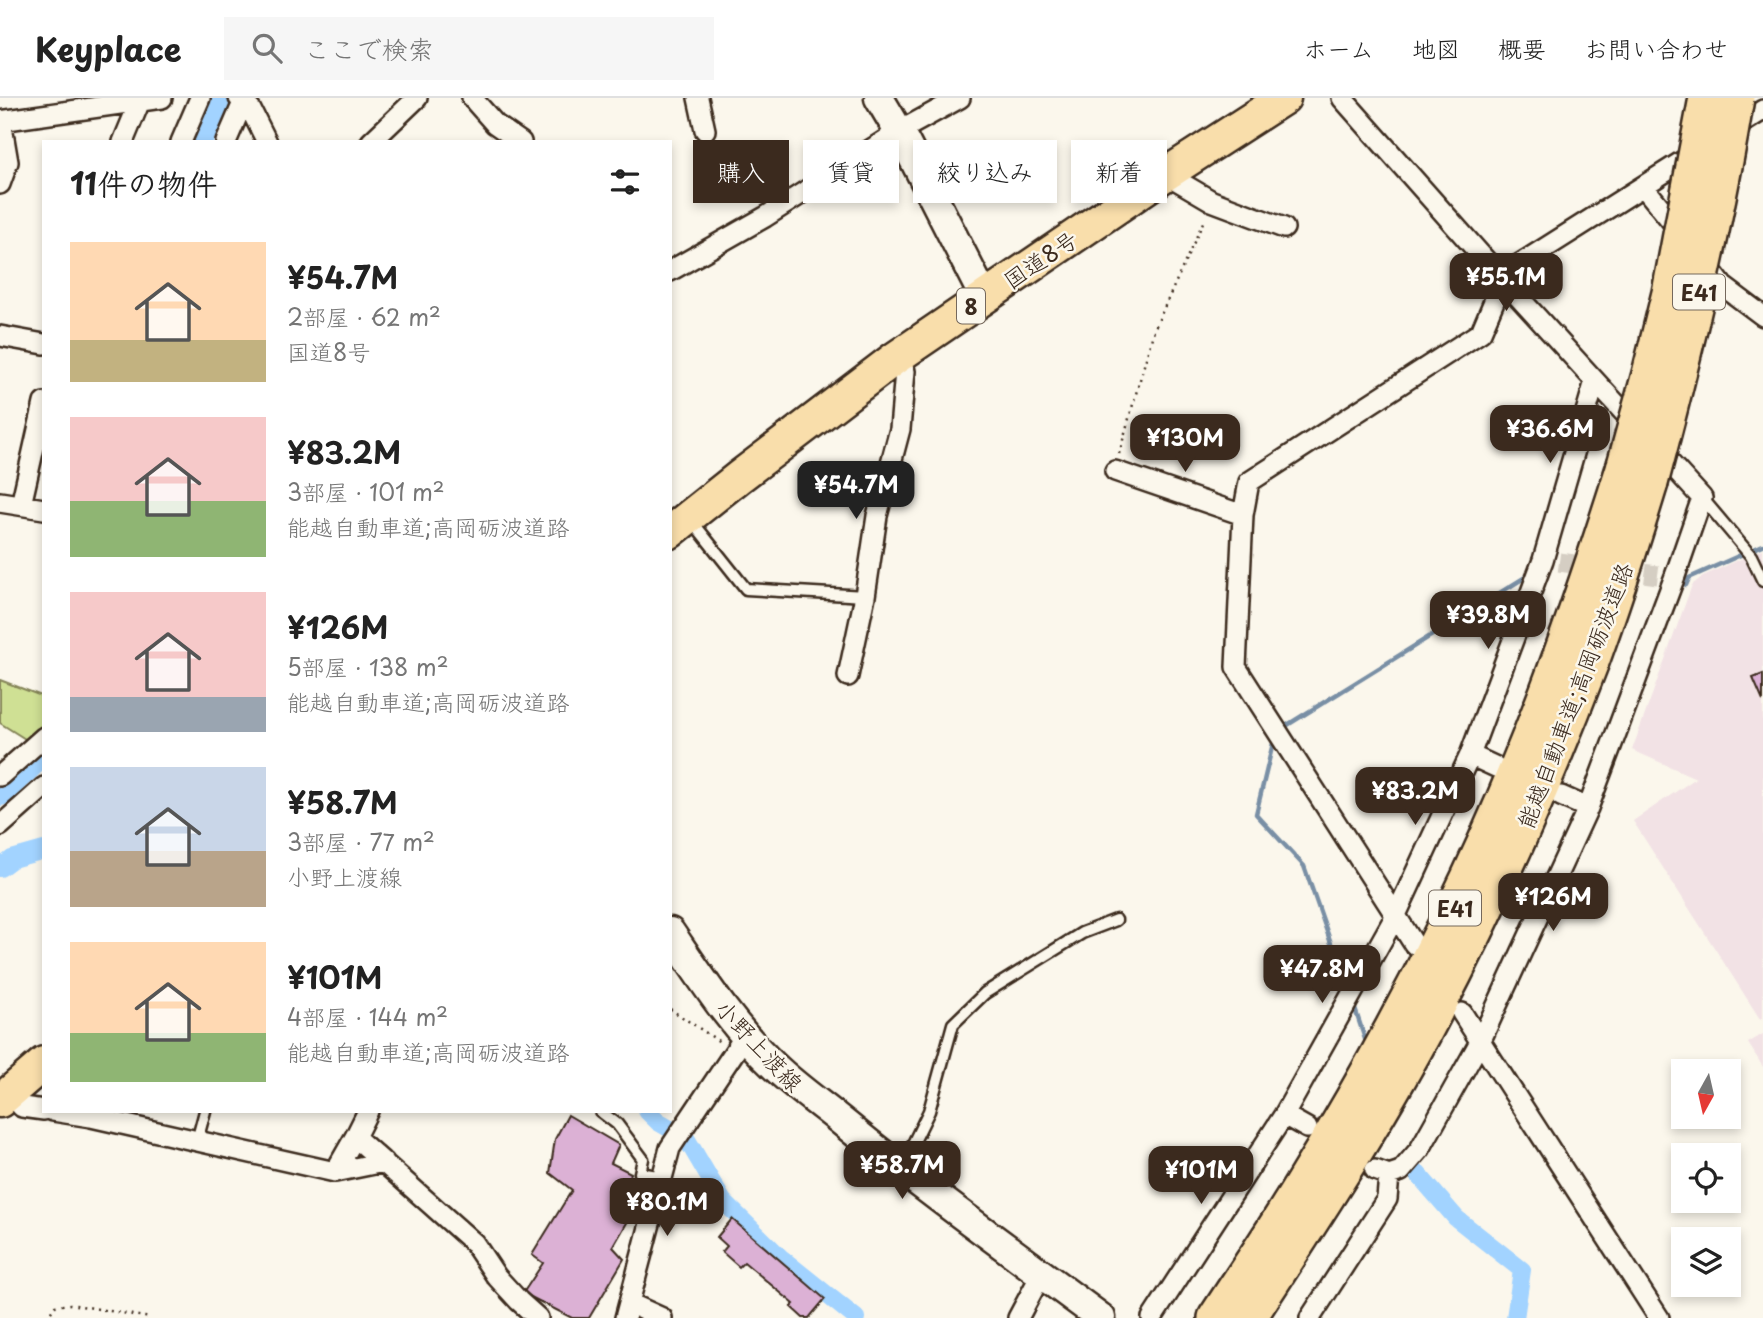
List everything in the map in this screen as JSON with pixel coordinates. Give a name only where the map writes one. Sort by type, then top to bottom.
[{"type":"highway","name":"国道8号","points":[[1167,173],[1284,98]]},
{"type":"highway","name":"能越自動車道;高岡砺波道路","points":[[1248,1318],[1376,1118],[1425,1030],[1478,927],[1521,834],[1593,656],[1638,474],[1707,98]]},
{"type":"highway","name":"能越自動車道;高岡砺波道路","points":[[1216,1318],[1358,1092],[1452,914],[1495,820],[1638,474],[1696,304],[1736,98]]},
{"type":"highway","name":"国道8号","points":[[679,524],[894,359],[1123,203]]},
{"type":"highway","points":[[5,1097],[42,1065]]},
{"type":"main road","points":[[879,98],[984,297]]},
{"type":"main road","name":"小野上渡線","points":[[672,935],[708,988],[739,1044],[774,1066],[795,1086],[901,1170],[1101,1318]]},
{"type":"street","points":[[0,184],[8,162],[1,121],[162,98]]},
{"type":"street","points":[[182,140],[200,98]]},
{"type":"street","points":[[373,140],[417,98]]},
{"type":"street","points":[[472,98],[495,124],[518,140]]},
{"type":"street","points":[[698,98],[705,130]]},
{"type":"street","points":[[672,270],[765,217],[898,132],[960,98]]},
{"type":"street","points":[[1310,1318],[1387,1199],[1382,1173],[1401,1171],[1420,1149],[1481,1040],[1588,808],[1667,575],[1702,498],[1342,98]]},
{"type":"street","points":[[227,140],[242,100],[251,110],[266,140]]},
{"type":"street","points":[[124,140],[140,101]]},
{"type":"street","points":[[1414,944],[1236,667],[1243,515],[1249,482],[1481,332],[1503,280],[1512,269],[1763,110]]},
{"type":"street","points":[[1167,175],[1212,201],[1284,228]]},
{"type":"street","points":[[1643,186],[1723,286],[1763,316]]},
{"type":"street","points":[[0,336],[42,344]]},
{"type":"street","points":[[848,676],[865,596],[877,516],[900,429],[905,371],[894,359]]},
{"type":"street","points":[[1152,1318],[1283,1115],[1396,915],[1470,755],[1551,561],[1595,381]]},
{"type":"street","points":[[21,505],[42,412]]},
{"type":"street","points":[[1115,471],[1243,515]]},
{"type":"street","points":[[0,502],[42,509]]},
{"type":"street","points":[[0,776],[42,739]]},
{"type":"street","points":[[1470,755],[1496,767]]},
{"type":"street","points":[[0,826],[42,789]]},
{"type":"street","points":[[1561,796],[1588,808]]},
{"type":"street","points":[[1462,1013],[1659,1318]]},
{"type":"street","points":[[662,1318],[627,1310],[670,1148],[739,1044]]},
{"type":"street","points":[[5,1097],[22,1107],[42,1110]]},
{"type":"street","points":[[335,1172],[367,1113]]},
{"type":"street","points":[[90,1114],[335,1172],[383,1162]]},
{"type":"street","points":[[1283,1115],[1307,1128]]},
{"type":"street","points":[[355,1136],[474,1243],[496,1276],[538,1318]]},
{"type":"street","points":[[1018,1318],[1042,1273]]},
{"type":"lane","points":[[1702,498],[1751,555],[1763,581]]},
{"type":"lane","points":[[679,524],[746,589],[865,596]]},
{"type":"lane","points":[[901,1170],[929,1111],[953,1024],[985,993],[1082,933],[1116,920]]},
{"type":"lane","points":[[197,1141],[204,1113]]},
{"type":"lane","points":[[603,1113],[617,1124],[643,1160],[640,1173],[663,1177]]},
{"type":"path","points":[[1115,471],[1154,330],[1212,201]]},
{"type":"path","points":[[672,1010],[739,1044]]},
{"type":"path","points":[[47,1318],[55,1306],[70,1304],[150,1318]]},
{"type":"shaded area","points":[[1763,549],[1763,1017],[1760,1019],[1633,821],[1696,778],[1632,750],[1692,585],[1703,576]]},
{"type":"shaded area","points":[[1763,1034],[1763,1067],[1748,1043]]},
{"type":"green space","points":[[0,680],[42,696],[42,729],[30,742],[0,723]]},
{"type":"building","points":[[1763,674],[1763,701],[1753,678]]},
{"type":"building","points":[[568,1115],[619,1145],[611,1163],[631,1173],[625,1190],[640,1200],[613,1247],[624,1259],[589,1318],[572,1318],[523,1293],[543,1263],[532,1255],[572,1190],[550,1173],[555,1139]]},
{"type":"building","points":[[732,1219],[825,1299],[809,1318],[803,1318],[791,1307],[794,1304],[744,1262],[739,1267],[722,1252],[727,1246],[717,1237]]},
{"type":"waterway","points":[[199,140],[218,98]]},
{"type":"waterway","points":[[1686,585],[1689,578],[1763,545]]},
{"type":"waterway","points":[[1281,729],[1527,576]]},
{"type":"waterway","points":[[1274,739],[1256,814],[1304,866],[1347,989]]},
{"type":"waterway","points":[[0,792],[42,753]]},
{"type":"waterway","points":[[0,868],[12,859],[42,851]]},
{"type":"waterway","points":[[1353,1003],[1367,1045]]},
{"type":"waterway","points":[[649,1113],[658,1122],[686,1138],[723,1201],[780,1257],[856,1318]]},
{"type":"waterway","points":[[1417,1173],[1456,1218],[1522,1270],[1515,1318]]},
{"type":"tunnel","points":[[1559,562],[1658,575]]}]
